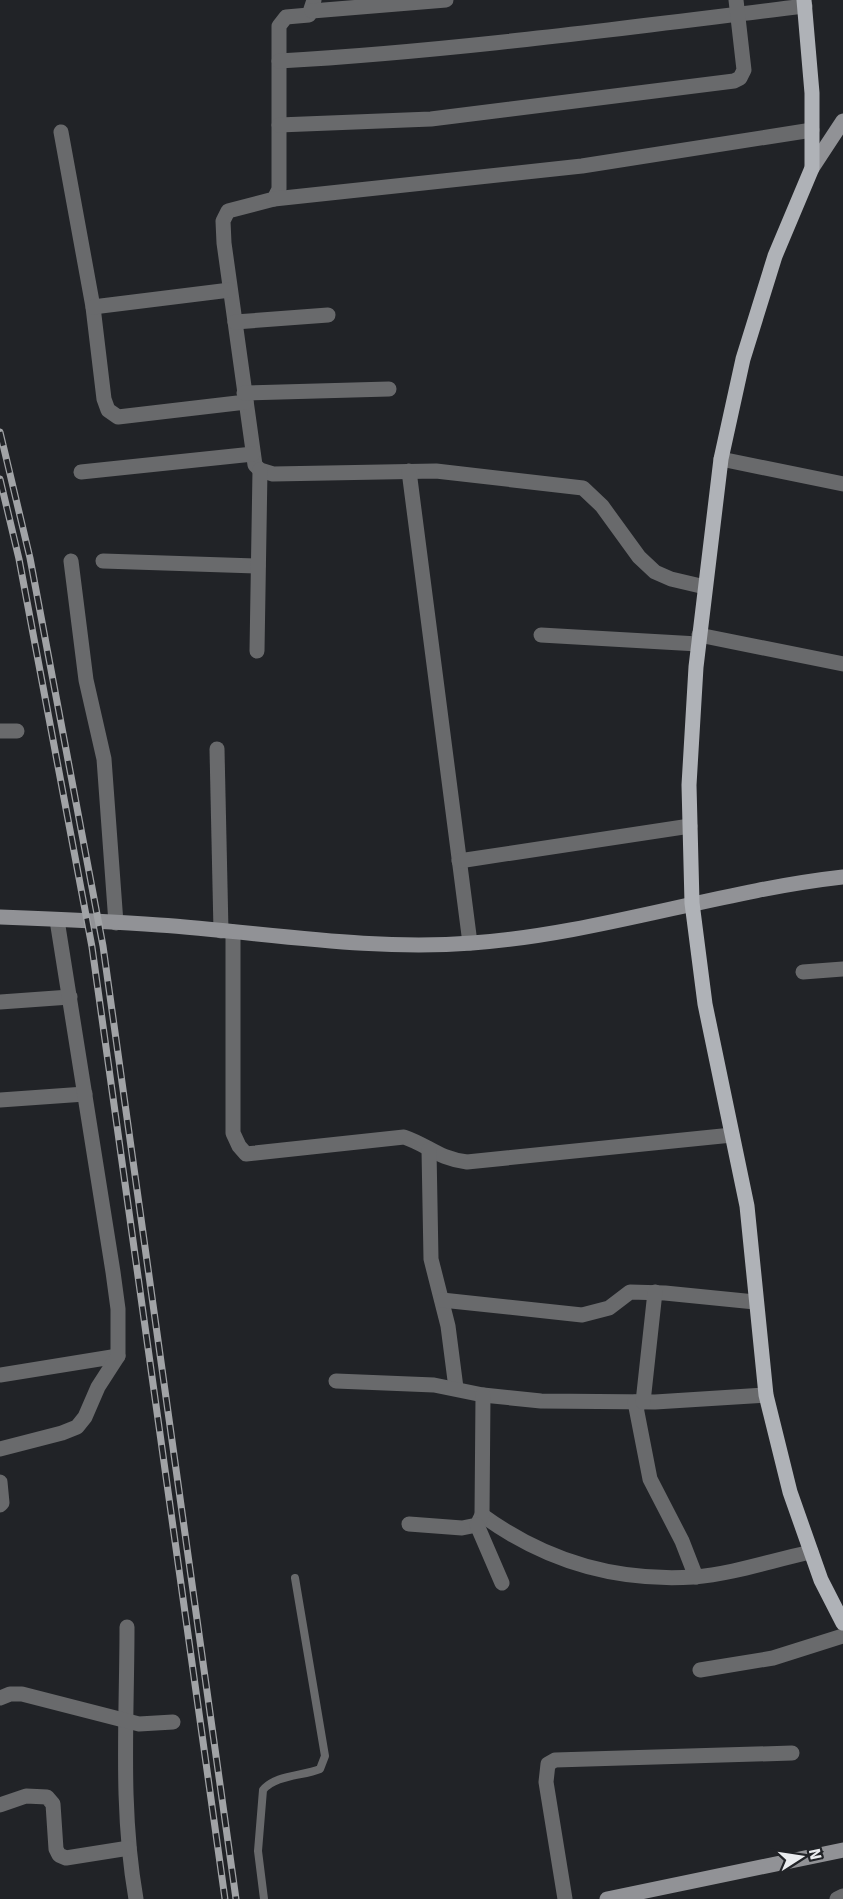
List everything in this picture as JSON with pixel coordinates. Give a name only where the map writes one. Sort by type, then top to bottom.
[{"type":"main road","points":[[805,3],[812,93],[812,168],[771,268],[743,359],[721,459],[699,640],[689,785],[692,903],[705,1004],[747,1206],[766,1395],[790,1492],[820,1580],[843,1623]]},
{"type":"street","points":[[274,198],[279,189],[280,173],[281,21],[309,15],[313,5],[446,0]]},
{"type":"street","points":[[279,61],[490,44],[737,7],[805,3]]},
{"type":"street","points":[[279,125],[431,119],[734,81],[740,78],[744,70],[737,7]]},
{"type":"street","points":[[812,168],[841,129]]},
{"type":"street","points":[[257,651],[260,470],[252,454],[224,243],[223,221],[228,211],[274,198],[582,166],[812,130]]},
{"type":"street","points":[[61,132],[93,307],[104,399],[108,410],[118,417],[245,397],[389,389]]},
{"type":"street","points":[[93,307],[230,290]]},
{"type":"street","points":[[235,322],[328,315]]},
{"type":"street","points":[[81,472],[252,454]]},
{"type":"street","points":[[721,459],[843,484]]},
{"type":"street","points":[[260,470],[266,473],[298,475],[408,471],[460,473],[583,488],[602,506],[639,557],[655,572],[671,579],[705,587]]},
{"type":"street","points":[[408,471],[470,943]]},
{"type":"street","points":[[71,561],[86,680],[104,759],[116,923]]},
{"type":"street","points":[[103,561],[258,566]]},
{"type":"street","points":[[541,635],[699,640],[843,664]]},
{"type":"street","points":[[0,731],[17,731]]},
{"type":"street","points":[[217,749],[227,932],[233,1133],[246,1154],[404,1137],[447,1159],[467,1162],[732,1135]]},
{"type":"street","points":[[459,861],[690,826]]},
{"type":"street","points":[[0,917],[116,923],[335,943],[470,943],[557,933],[692,903],[843,877]]},
{"type":"street","points":[[0,1449],[77,1427],[85,1417],[98,1387],[118,1356],[118,1319],[113,1272],[57,920]]},
{"type":"street","points":[[803,972],[843,969]]},
{"type":"street","points":[[0,1002],[70,997]]},
{"type":"street","points":[[0,1100],[85,1094]]},
{"type":"street","points":[[429,1150],[431,1259],[448,1326],[456,1388]]},
{"type":"street","points":[[442,1300],[582,1315],[609,1308],[630,1292],[655,1292],[755,1302]]},
{"type":"street","points":[[655,1292],[639,1402],[650,1479],[682,1541],[696,1577]]},
{"type":"street","points":[[0,1375],[118,1356]]},
{"type":"street","points":[[336,1381],[456,1388],[483,1395],[541,1401],[639,1402],[766,1395]]},
{"type":"street","points":[[483,1395],[480,1520],[502,1583]]},
{"type":"street","points":[[0,1482],[2,1503],[0,1505]]},
{"type":"street","points":[[409,1524],[462,1527],[480,1520],[562,1561],[596,1570],[662,1576],[696,1577],[811,1552]]},
{"type":"street","points":[[127,1627],[127,1721],[124,1769],[135,1899]]},
{"type":"street","points":[[700,1670],[772,1659],[843,1636]]},
{"type":"street","points":[[0,1698],[10,1694],[22,1694],[139,1724],[173,1722]]},
{"type":"street","points":[[565,1899],[546,1782],[548,1764],[555,1760],[792,1753]]},
{"type":"street","points":[[0,1805],[26,1796],[47,1797],[53,1804],[56,1849],[59,1855],[66,1857],[129,1848]]},
{"type":"street","points":[[608,1899],[843,1850]]},
{"type":"street","points":[[837,1899],[843,1896]]},
{"type":"lane","points":[[264,1899],[258,1851],[263,1790],[267,1784],[320,1769],[325,1756],[295,1578]]},
{"type":"railway","points":[[0,432],[30,558],[103,946],[236,1899]]},
{"type":"railway","points":[[0,479],[19,559],[92,947],[225,1899]]}]
